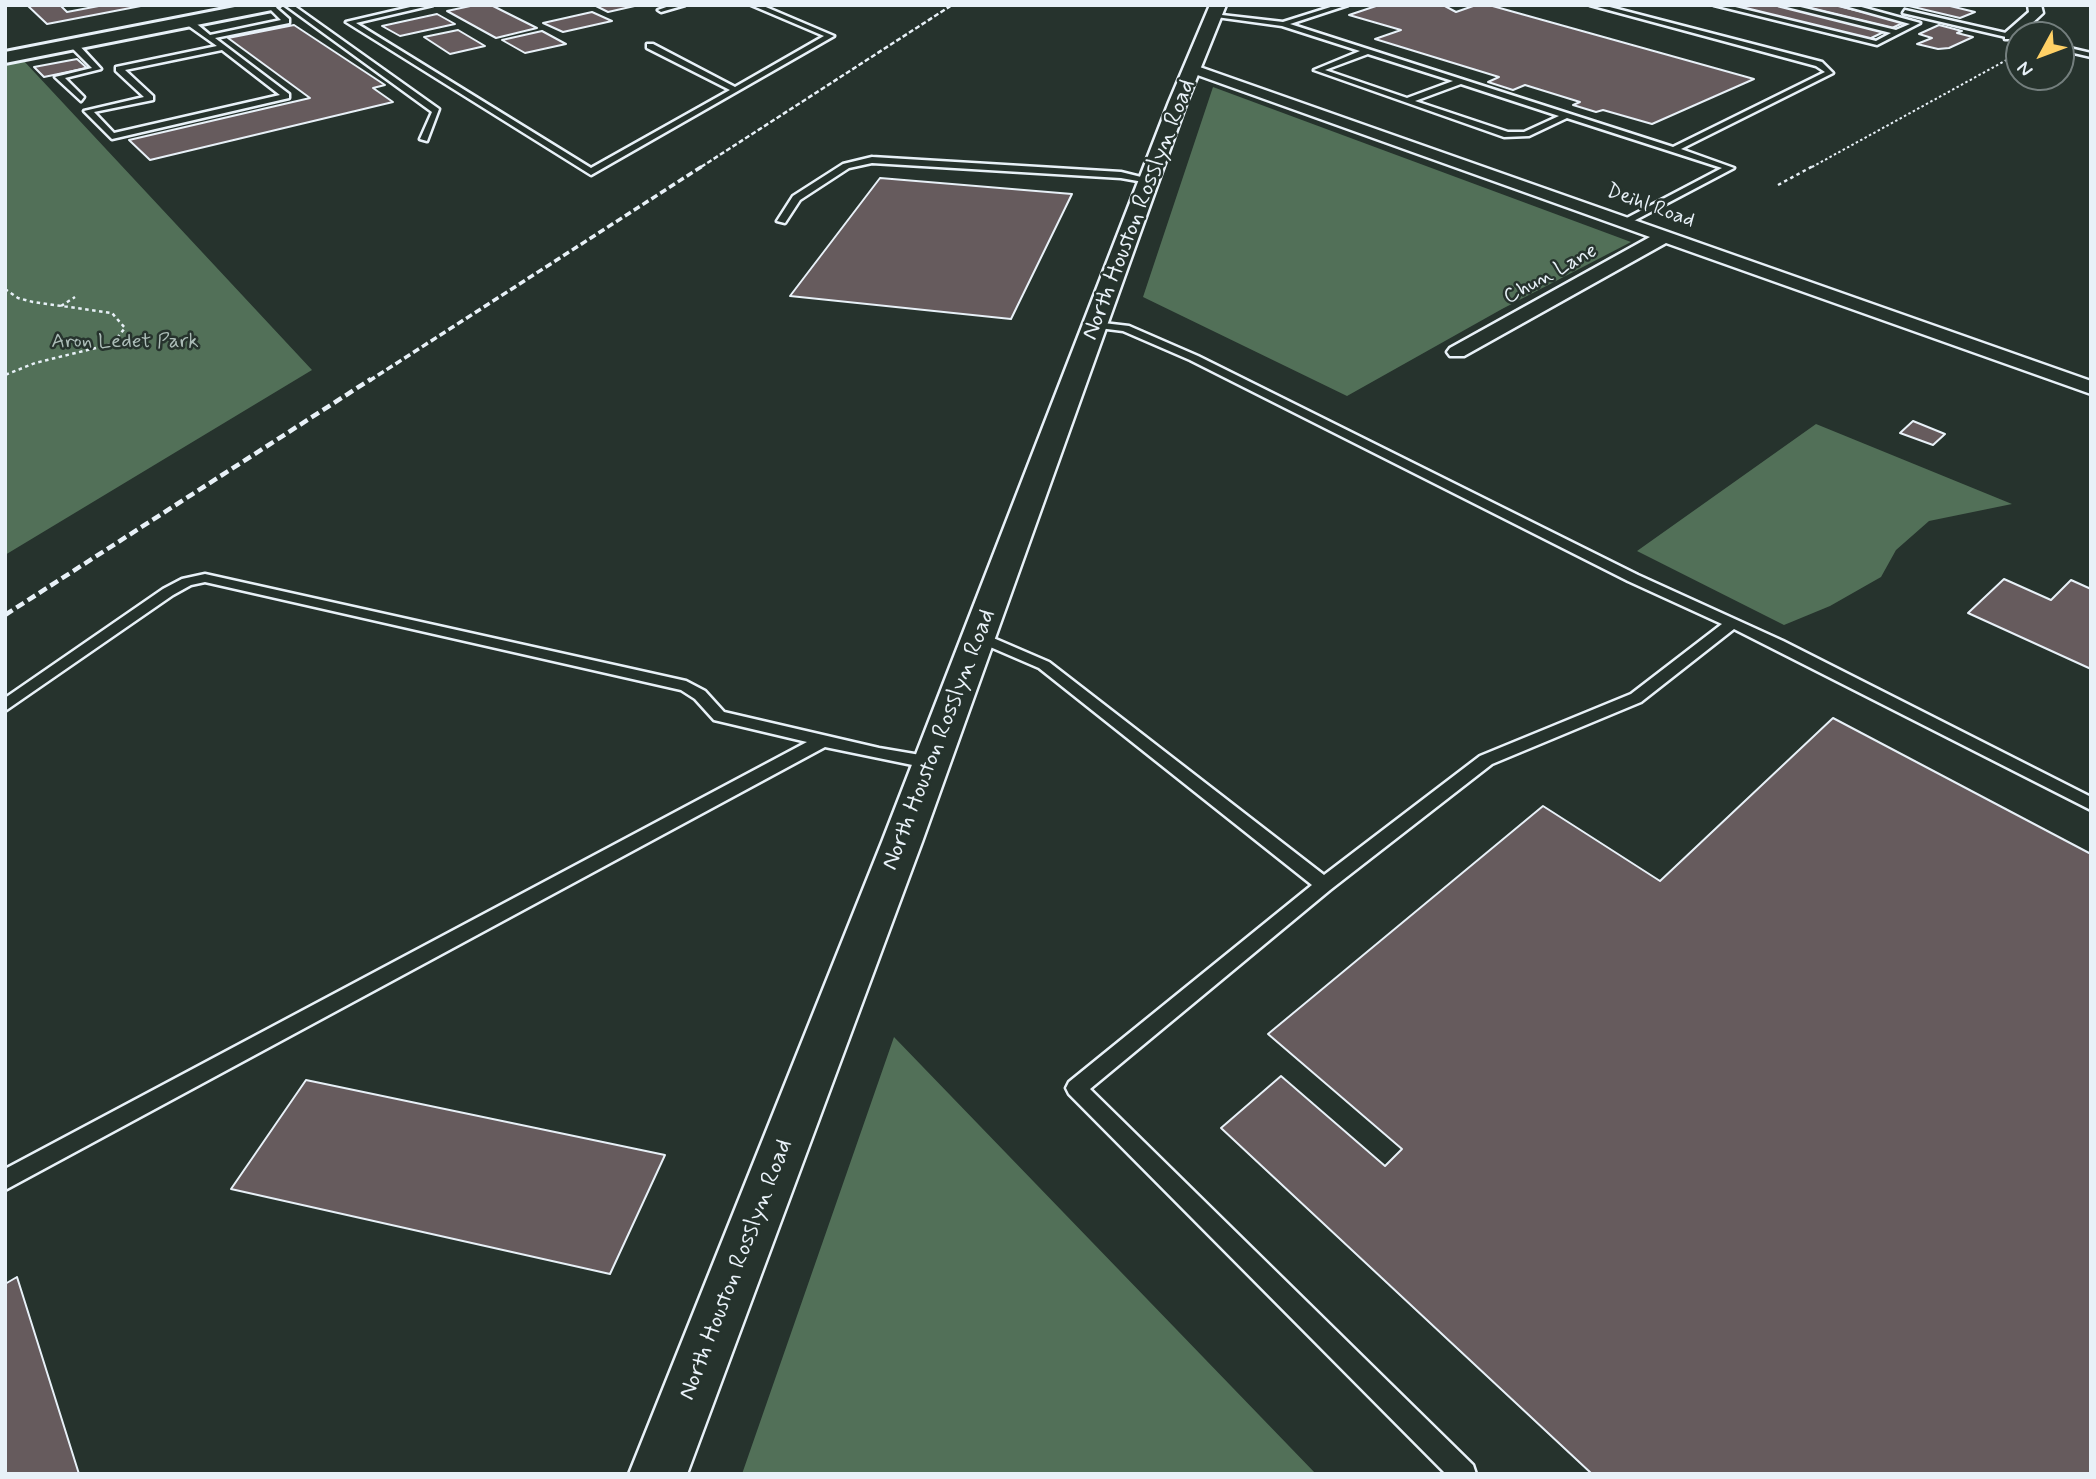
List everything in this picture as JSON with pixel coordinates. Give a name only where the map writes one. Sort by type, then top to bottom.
[{"type":"main road","points":[[5,46],[219,5]]},
{"type":"main road","points":[[5,58],[271,5]]},
{"type":"street","points":[[2029,21],[2036,13],[2034,5]]},
{"type":"street","name":"North Houston Rosslyn Road","points":[[658,1474],[932,763],[1149,180],[1216,11]]},
{"type":"street","name":"Deihl Road","points":[[1194,69],[2091,388]]},
{"type":"street","name":"Chun Lane","points":[[1457,352],[1666,236]]},
{"type":"lane","points":[[209,37],[286,21],[271,5]]},
{"type":"lane","points":[[288,5],[436,111],[424,139]]},
{"type":"lane","points":[[430,5],[350,22],[591,172],[830,36],[754,5]]},
{"type":"lane","points":[[661,10],[682,5]]},
{"type":"lane","points":[[1283,23],[1345,5]]},
{"type":"lane","points":[[1593,5],[1819,64],[1827,69],[1829,73],[1673,150]]},
{"type":"lane","points":[[1717,5],[1861,41],[1881,42],[1916,23],[1845,5]]},
{"type":"lane","points":[[1782,5],[1899,33]]},
{"type":"lane","points":[[1878,5],[2005,35]]},
{"type":"lane","points":[[1216,11],[1283,23],[1730,168],[1626,222]]},
{"type":"lane","points":[[189,22],[223,47],[286,96],[112,136],[88,111],[150,98],[119,69],[223,47]]},
{"type":"lane","points":[[74,45],[97,69],[59,77],[81,99]]},
{"type":"lane","points":[[650,46],[736,90]]},
{"type":"lane","points":[[1368,51],[1318,69],[1507,135],[1526,134],[1567,116]]},
{"type":"lane","points":[[1407,102],[1461,81]]},
{"type":"lane","points":[[782,221],[796,198],[846,166],[872,159],[1121,175],[1149,180]]},
{"type":"lane","points":[[1095,325],[1125,328],[1194,358],[1730,625],[1790,650],[2091,804]]},
{"type":"lane","points":[[5,706],[168,592],[187,582],[205,578],[687,686],[700,695],[719,716],[932,763]]},
{"type":"lane","points":[[1464,1474],[1076,1088],[1324,885],[1486,760],[1636,698],[1730,625]]},
{"type":"lane","points":[[979,637],[1044,665],[1324,885]]},
{"type":"lane","points":[[5,1180],[823,741]]},
{"type":"path","points":[[1778,185],[2005,61]]},
{"type":"path","points":[[5,289],[18,298],[112,313],[121,319],[125,328],[112,344],[35,363],[5,374]]},
{"type":"path","points":[[60,306],[75,297]]},
{"type":"green space","name":"Aron Ledet Park","points":[[23,60],[312,370],[5,555],[5,63]]},
{"type":"green space","points":[[1213,87],[1631,242],[1502,309],[1347,396],[1143,297]]},
{"type":"green space","points":[[1816,424],[2012,504],[1929,521],[1896,550],[1881,577],[1830,606],[1784,625],[1637,551]]},
{"type":"green space","points":[[894,1037],[1316,1474],[742,1474]]},
{"type":"building","points":[[27,5],[60,5],[67,12],[104,5],[146,5],[47,24]]},
{"type":"building","points":[[475,5],[491,5],[537,28],[496,38],[447,11]]},
{"type":"building","points":[[594,5],[639,5],[608,12]]},
{"type":"building","points":[[1379,5],[1443,5],[1456,12],[1476,5],[1489,5],[1754,79],[1652,124],[1603,110],[1596,112],[1573,105],[1580,102],[1525,85],[1513,90],[1488,82],[1499,77],[1375,39],[1401,30],[1349,15]]},
{"type":"building","points":[[1731,5],[1778,5],[1886,31],[1869,39]]},
{"type":"building","points":[[1797,5],[1834,5],[1905,22],[1892,28]]},
{"type":"building","points":[[1905,5],[1946,5],[1975,12],[1960,18]]},
{"type":"building","points":[[592,12],[612,21],[563,32],[543,23]]},
{"type":"building","points":[[437,14],[455,24],[400,36],[382,26]]},
{"type":"building","points":[[294,25],[385,85],[373,88],[393,102],[150,160],[129,140],[310,98],[228,38]]},
{"type":"building","points":[[1939,25],[1973,37],[1949,48],[1938,49],[1917,44],[1932,38],[1919,34]]},
{"type":"building","points":[[458,30],[485,46],[450,54],[424,37]]},
{"type":"building","points":[[542,31],[566,44],[525,53],[502,40]]},
{"type":"building","points":[[77,59],[87,68],[44,77],[34,67]]},
{"type":"building","points":[[880,178],[1072,194],[1011,319],[790,296]]},
{"type":"building","points":[[1913,421],[1945,434],[1933,445],[1900,433]]},
{"type":"building","points":[[2004,579],[2051,600],[2071,580],[2091,589],[2091,669],[1968,613]]},
{"type":"building","points":[[1833,718],[2091,854],[2091,1474],[1592,1474],[1221,1128],[1281,1076],[1385,1166],[1402,1149],[1268,1034],[1543,806],[1660,881]]},
{"type":"building","points":[[306,1080],[665,1155],[610,1274],[231,1189]]},
{"type":"building","points":[[17,1277],[79,1474],[5,1474],[5,1284]]},
{"type":"railway","points":[[701,167],[952,5]]},
{"type":"railway","points":[[369,381],[704,165]]},
{"type":"railway","points":[[5,615],[371,379]]}]
